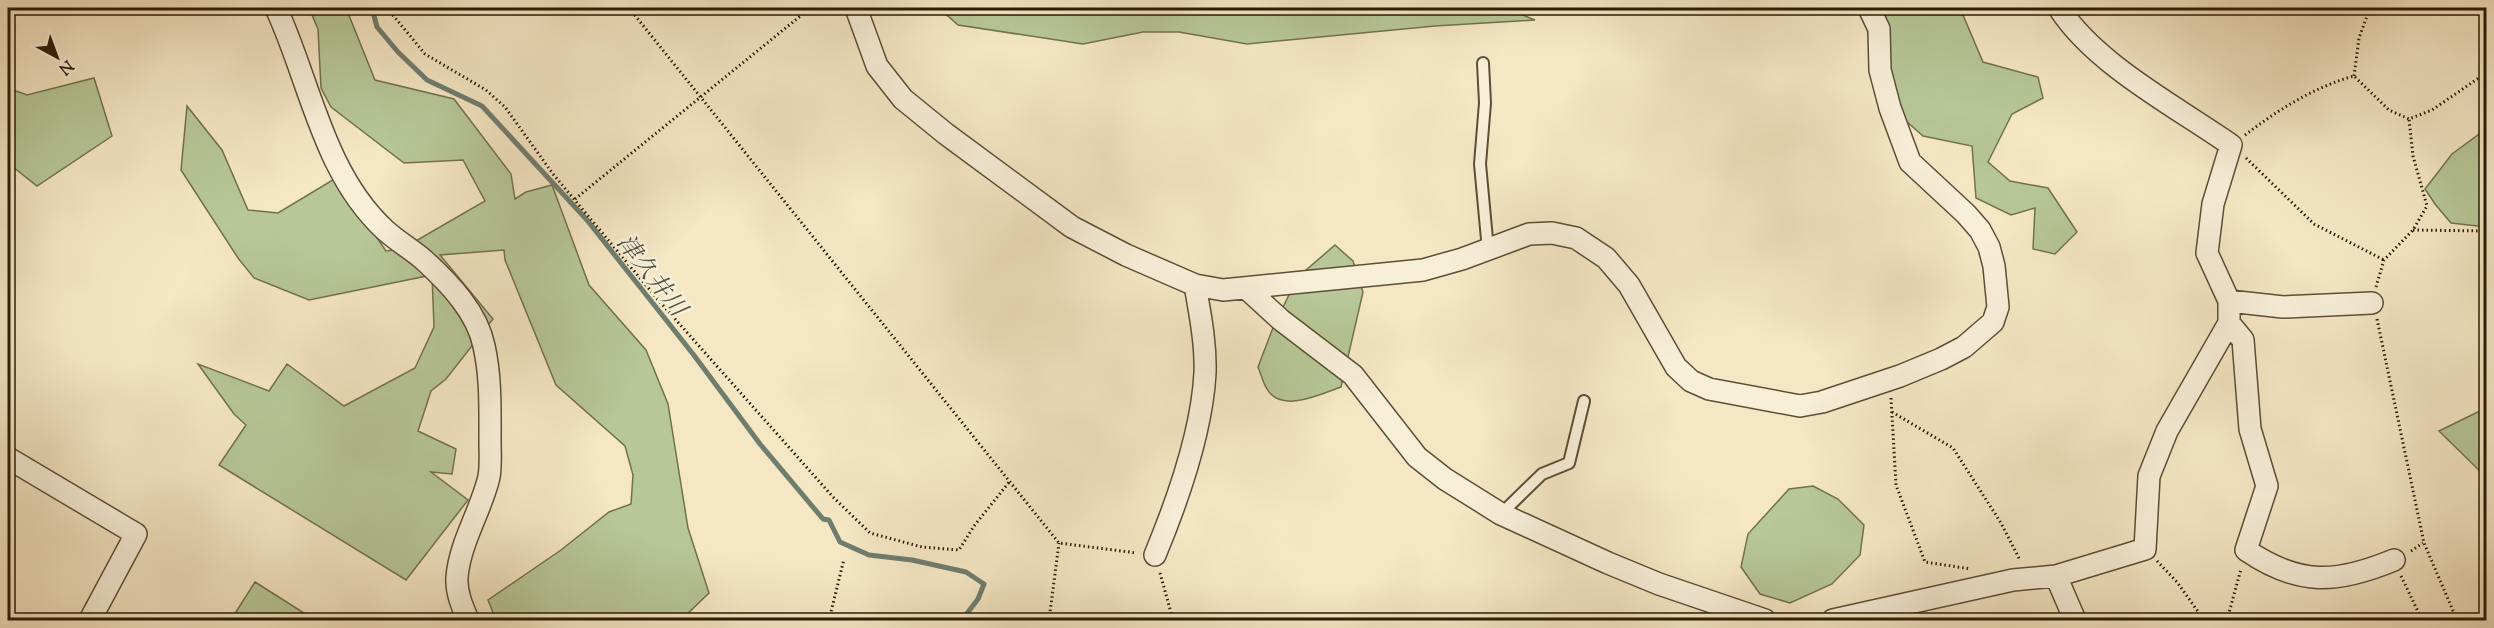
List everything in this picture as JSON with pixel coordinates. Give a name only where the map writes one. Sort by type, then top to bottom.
[{"type":"street","points":[[276,8],[322,129],[350,187],[385,230],[425,261],[463,301],[476,322],[484,343],[488,364],[490,474],[482,505],[463,550],[457,577],[459,597],[468,621]]},
{"type":"street","points":[[856,8],[876,66],[903,99],[1072,227],[1126,255],[1195,285],[1223,290],[1423,270],[1488,250],[1529,234],[1552,232],[1576,238],[1606,258],[1629,285],[1676,367],[1691,381],[1709,389],[1800,406],[1822,402],[1890,380],[1964,346],[1992,322],[1998,307],[1994,266],[1989,247],[1980,230],[1910,162],[1899,137],[1880,69],[1879,29],[1869,8]]},
{"type":"street","points":[[1833,621],[1982,587],[2030,578],[2056,576],[2145,549],[2149,476],[2167,431],[2229,323],[2229,301],[2207,253],[2213,204],[2231,145],[2104,59],[2071,27],[2058,8]]},
{"type":"street","points":[[1155,555],[1171,516],[1200,410],[1205,372],[1203,334],[1195,285]]},
{"type":"street","points":[[1246,288],[1281,320],[1353,375],[1417,457],[1445,479],[1501,514],[1659,584],[1765,621]]},
{"type":"street","points":[[2229,301],[2283,307],[2372,303]]},
{"type":"street","points":[[2229,323],[2243,340],[2250,429],[2266,486],[2246,550],[2266,564],[2316,580],[2364,573],[2394,560]]},
{"type":"street","points":[[8,458],[136,534],[90,621]]},
{"type":"street","points":[[2056,576],[2075,621]]},
{"type":"lane","points":[[1484,63],[1485,103],[1480,164],[1488,250]]},
{"type":"lane","points":[[1501,514],[1542,474],[1569,463],[1584,401]]},
{"type":"path","points":[[387,8],[425,54],[486,90],[505,107],[553,174],[660,302],[833,497],[870,533],[922,547],[959,550],[974,526],[1010,481]]},
{"type":"path","points":[[629,8],[1059,543],[1155,555],[1173,621]]},
{"type":"path","points":[[575,199],[809,9],[817,8]]},
{"type":"path","points":[[2354,76],[2359,38],[2370,8]]},
{"type":"path","points":[[2354,76],[2389,110],[2409,119],[2432,110],[2487,73]]},
{"type":"path","points":[[2354,76],[2337,81],[2277,111],[2231,145],[2314,224],[2384,260]]},
{"type":"path","points":[[2409,119],[2413,156],[2427,206],[2413,230],[2384,260],[2372,303],[2378,321],[2424,543],[2457,621]]},
{"type":"path","points":[[2413,230],[2487,231]]},
{"type":"path","points":[[1890,380],[1896,485],[1925,562],[1975,570],[1982,587]]},
{"type":"path","points":[[1892,412],[1953,448],[2001,523],[2030,578]]},
{"type":"path","points":[[1049,621],[1059,543]]},
{"type":"path","points":[[2422,621],[2394,560],[2424,543]]},
{"type":"path","points":[[2145,549],[2177,582],[2204,621]]},
{"type":"path","points":[[2227,621],[2246,550]]},
{"type":"path","points":[[829,621],[844,559]]},
{"type":"green space","points":[[309,8],[346,8],[375,80],[454,99],[511,174],[515,199],[526,192],[552,185],[589,285],[646,350],[668,404],[688,528],[709,593],[681,620],[496,620],[488,600],[561,550],[609,512],[631,504],[633,475],[625,446],[556,385],[505,260],[504,250],[440,255],[493,319],[446,379],[431,391],[418,431],[456,449],[452,474],[431,472],[468,500],[406,580],[219,465],[246,425],[234,414],[198,364],[269,391],[287,364],[344,406],[415,368],[434,327],[432,275],[309,300],[254,278],[238,258],[181,170],[187,106],[222,150],[248,210],[278,213],[336,178],[386,251],[402,249],[485,201],[463,160],[404,163],[331,107],[321,88],[318,29]]},
{"type":"green space","points":[[939,8],[1506,8],[1535,20],[1435,26],[1247,44],[1179,32],[1143,32],[1083,44],[958,25]]},
{"type":"green space","points":[[1886,8],[1960,8],[1983,62],[2038,77],[2043,98],[2012,114],[1988,162],[2010,181],[2048,188],[2077,232],[2055,254],[2033,249],[2035,208],[2011,215],[1976,198],[1972,146],[1923,136],[1905,120],[1888,87],[1881,37]]},
{"type":"green space","points":[[94,78],[112,136],[37,186],[8,163],[8,88],[27,95]]},
{"type":"green space","points":[[2486,129],[2486,227],[2451,223],[2425,189],[2452,154]]},
{"type":"green space","points":[[1335,245],[1353,261],[1363,292],[1341,387],[1302,400],[1282,400],[1273,396],[1267,389],[1258,367],[1274,325],[1298,277]]},
{"type":"green space","points":[[2486,408],[2486,477],[2439,431]]},
{"type":"green space","points":[[1813,486],[1838,499],[1864,525],[1860,555],[1832,584],[1790,603],[1760,594],[1741,567],[1748,534],[1789,489]]},
{"type":"green space","points":[[255,582],[315,620],[243,620],[234,615]]},
{"type":"waterway","name":"津久井川","points":[[372,8],[377,27],[398,52],[427,80],[482,106],[587,220],[693,354],[760,444],[823,519],[829,520],[840,542],[869,555],[912,560],[966,572],[984,584],[978,599],[965,616],[965,620]]}]
